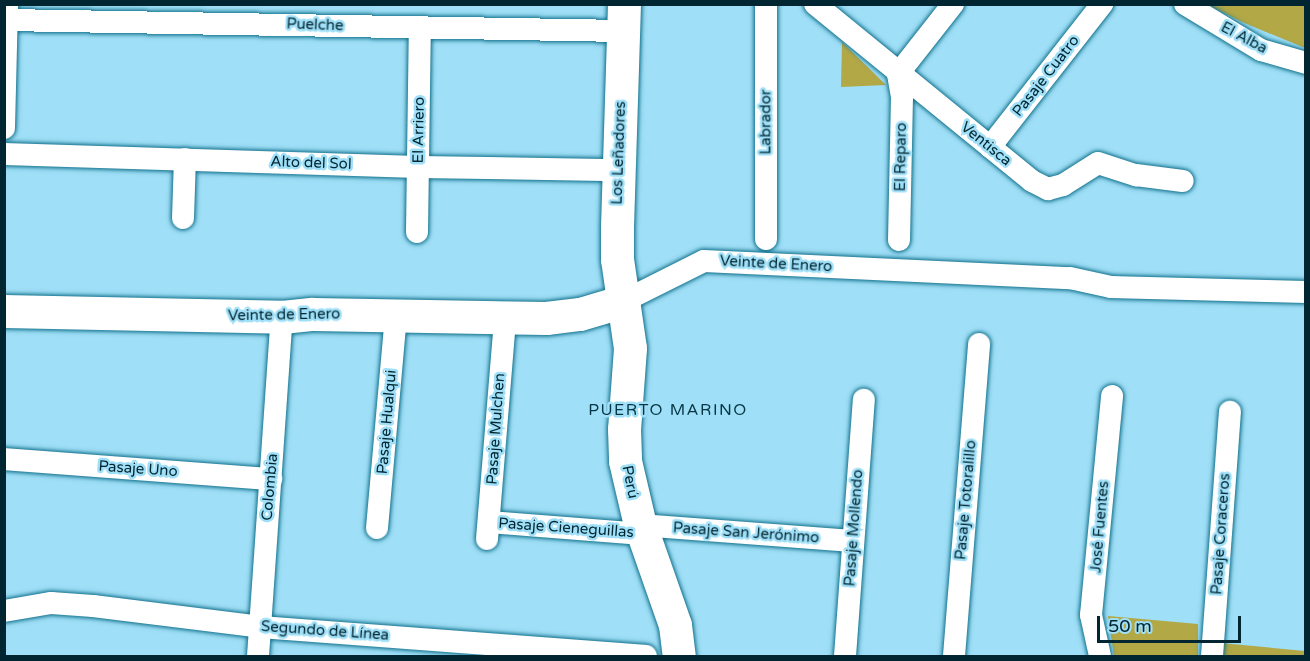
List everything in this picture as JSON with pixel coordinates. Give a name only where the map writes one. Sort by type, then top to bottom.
[{"type":"street","name":"Labrador","points":[[766,4],[766,239]]},
{"type":"street","name":"Ventisca","points":[[815,4],[1032,181],[1048,189],[1063,185],[1098,163],[1136,175],[1183,181]]},
{"type":"street","points":[[898,74],[953,4]]},
{"type":"street","name":"Pasaje Cuatro","points":[[990,147],[1102,4]]},
{"type":"street","name":"El Alba","points":[[1185,4],[1261,50],[1305,63]]},
{"type":"street","points":[[4,128],[7,12]]},
{"type":"street","name":"Puelche","points":[[7,12],[259,14],[420,29],[624,18]]},
{"type":"street","name":"Los Leñadores","points":[[624,18],[617,259],[624,301]]},
{"type":"street","name":"El Arriero","points":[[417,232],[420,29]]},
{"type":"street","name":"El Reparo","points":[[898,74],[902,97],[899,240]]},
{"type":"street","name":"Alto del Sol","points":[[4,154],[418,167],[619,170]]},
{"type":"street","points":[[183,218],[185,159]]},
{"type":"street","name":"Veinte de Enero","points":[[4,311],[282,317],[313,314],[505,318],[580,314],[624,301],[704,261],[1070,278],[1111,287],[1305,292]]},
{"type":"street","name":"Perú","points":[[624,301],[630,348],[624,429],[625,461],[641,529],[675,625],[679,657]]},
{"type":"street","name":"Pasaje Hualqui","points":[[377,528],[396,316]]},
{"type":"street","name":"Colombia","points":[[258,657],[282,317]]},
{"type":"street","name":"Pasaje Mulchen","points":[[488,531],[505,318]]},
{"type":"street","name":"Pasaje Totoralillo","points":[[954,657],[979,344]]},
{"type":"street","name":"José Fuentes","points":[[1100,657],[1091,615],[1112,396]]},
{"type":"street","name":"Pasaje Mollendo","points":[[845,657],[864,400]]},
{"type":"street","name":"Pasaje Coraceros","points":[[1212,657],[1230,412]]},
{"type":"street","name":"Pasaje Uno","points":[[4,459],[271,479]]},
{"type":"street","name":"Pasaje Cieneguillas","points":[[488,531],[641,529]]},
{"type":"street","name":"Pasaje San Jerónimo","points":[[641,529],[852,541]]},
{"type":"street","name":"Segundo de Línea","points":[[4,610],[51,603],[93,606],[261,627],[486,650],[646,657]]},
{"type":"shaded area","points":[[1208,5],[1305,5],[1305,48],[1242,22]]},
{"type":"shaded area","points":[[842,42],[886,85],[841,87]]},
{"type":"shaded area","points":[[1108,616],[1198,624],[1198,656],[1114,656]]},
{"type":"shaded area","points":[[1221,643],[1305,651],[1305,656],[1221,656]]},
{"type":"district","name":"PUERTO MARINO","points":[[668,410]]}]
